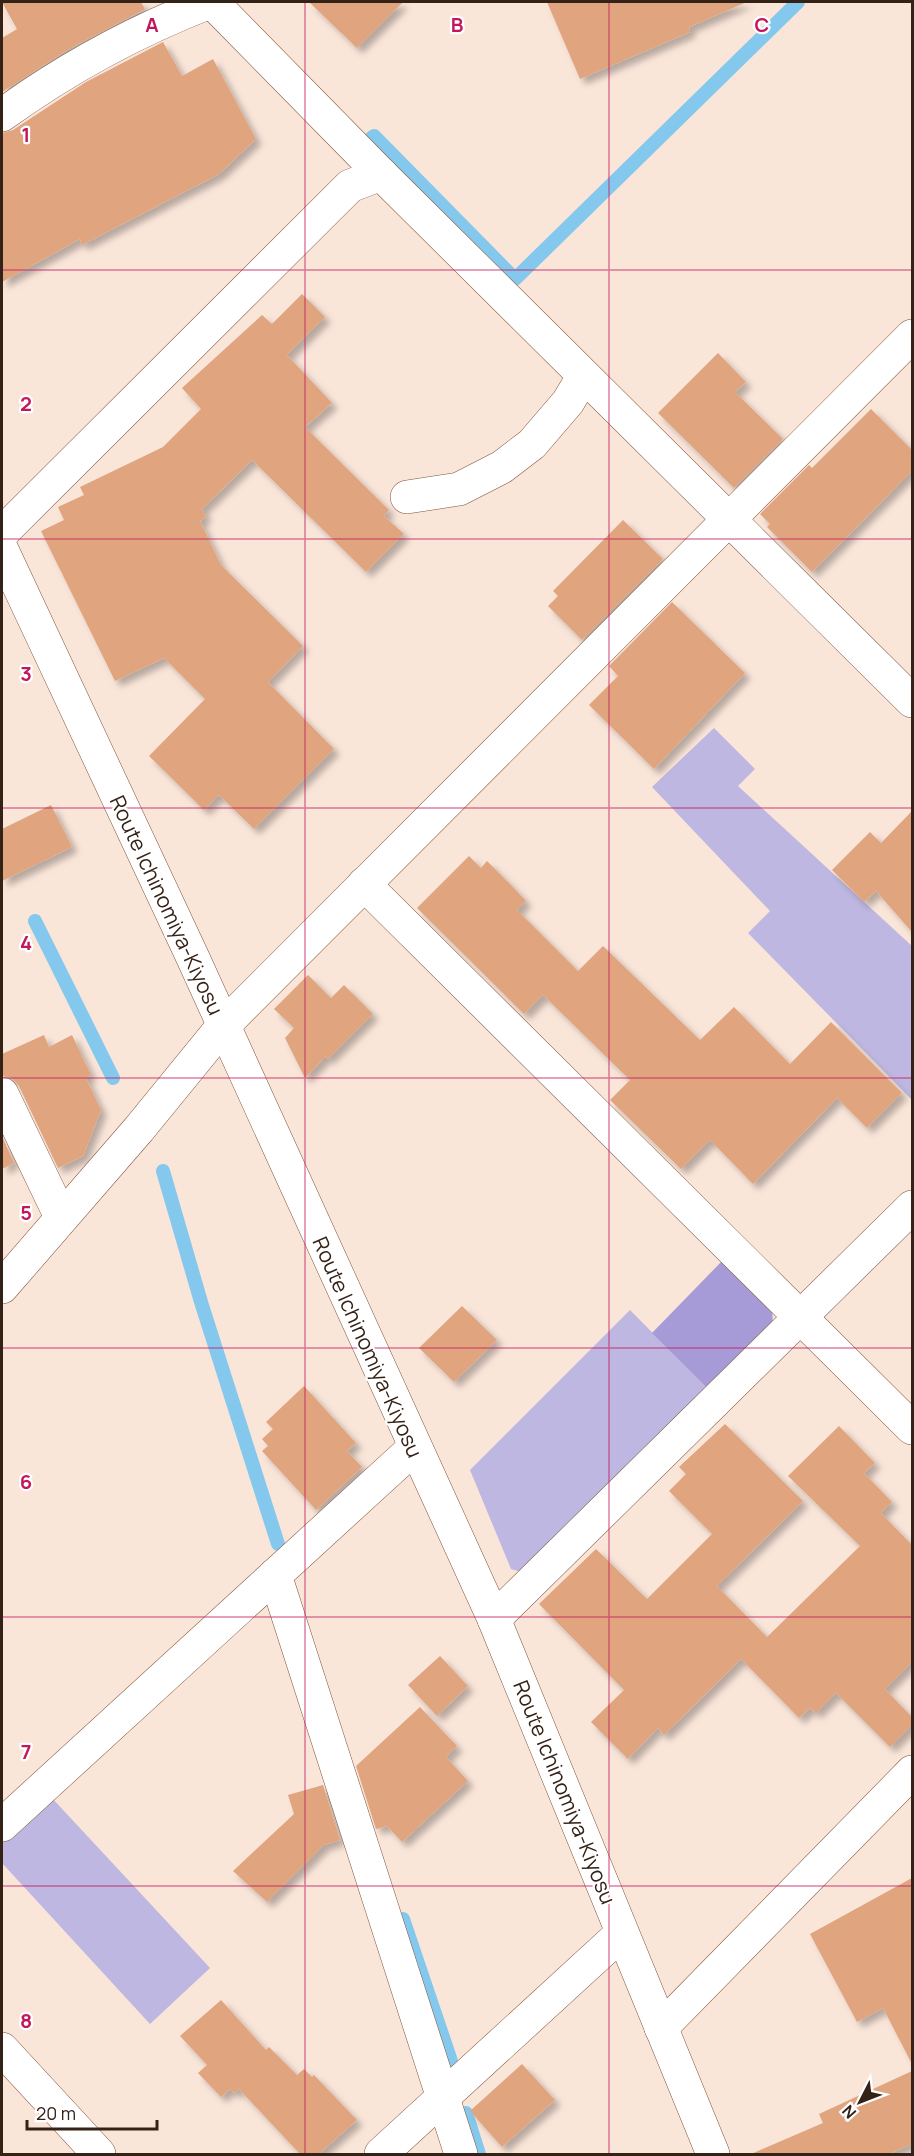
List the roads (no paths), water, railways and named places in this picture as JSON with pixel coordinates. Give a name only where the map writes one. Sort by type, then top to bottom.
[{"type":"street","points":[[2,116],[83,60],[161,21],[211,2],[728,521],[912,701]]},
{"type":"street","points":[[2,533],[350,186],[381,174]]},
{"type":"street","points":[[2,1287],[139,1129],[223,1026],[912,336]]},
{"type":"street","points":[[407,497],[459,489],[502,467],[532,444],[568,402],[584,377]]},
{"type":"street","name":"Route Ichinomiya-Kiyosu","points":[[2,550],[494,1619],[713,2154]]},
{"type":"street","points":[[364,884],[912,1428]]},
{"type":"street","points":[[2,1094],[61,1217]]},
{"type":"street","points":[[494,1619],[912,1207]]},
{"type":"street","points":[[2,1825],[414,1448]]},
{"type":"street","points":[[275,1575],[444,2095],[461,2154]]},
{"type":"street","points":[[661,2028],[912,1772]]},
{"type":"street","points":[[381,2154],[622,1933]]},
{"type":"street","points":[[2,2049],[99,2154]]},
{"type":"waterway","points":[[369,140],[374,136],[515,279],[798,2]]},
{"type":"waterway","points":[[35,921],[113,1078]]},
{"type":"waterway","points":[[163,1171],[201,1302],[278,1544]]},
{"type":"waterway","points":[[403,1919],[451,2061]]},
{"type":"waterway","points":[[466,2113],[479,2154]]}]
